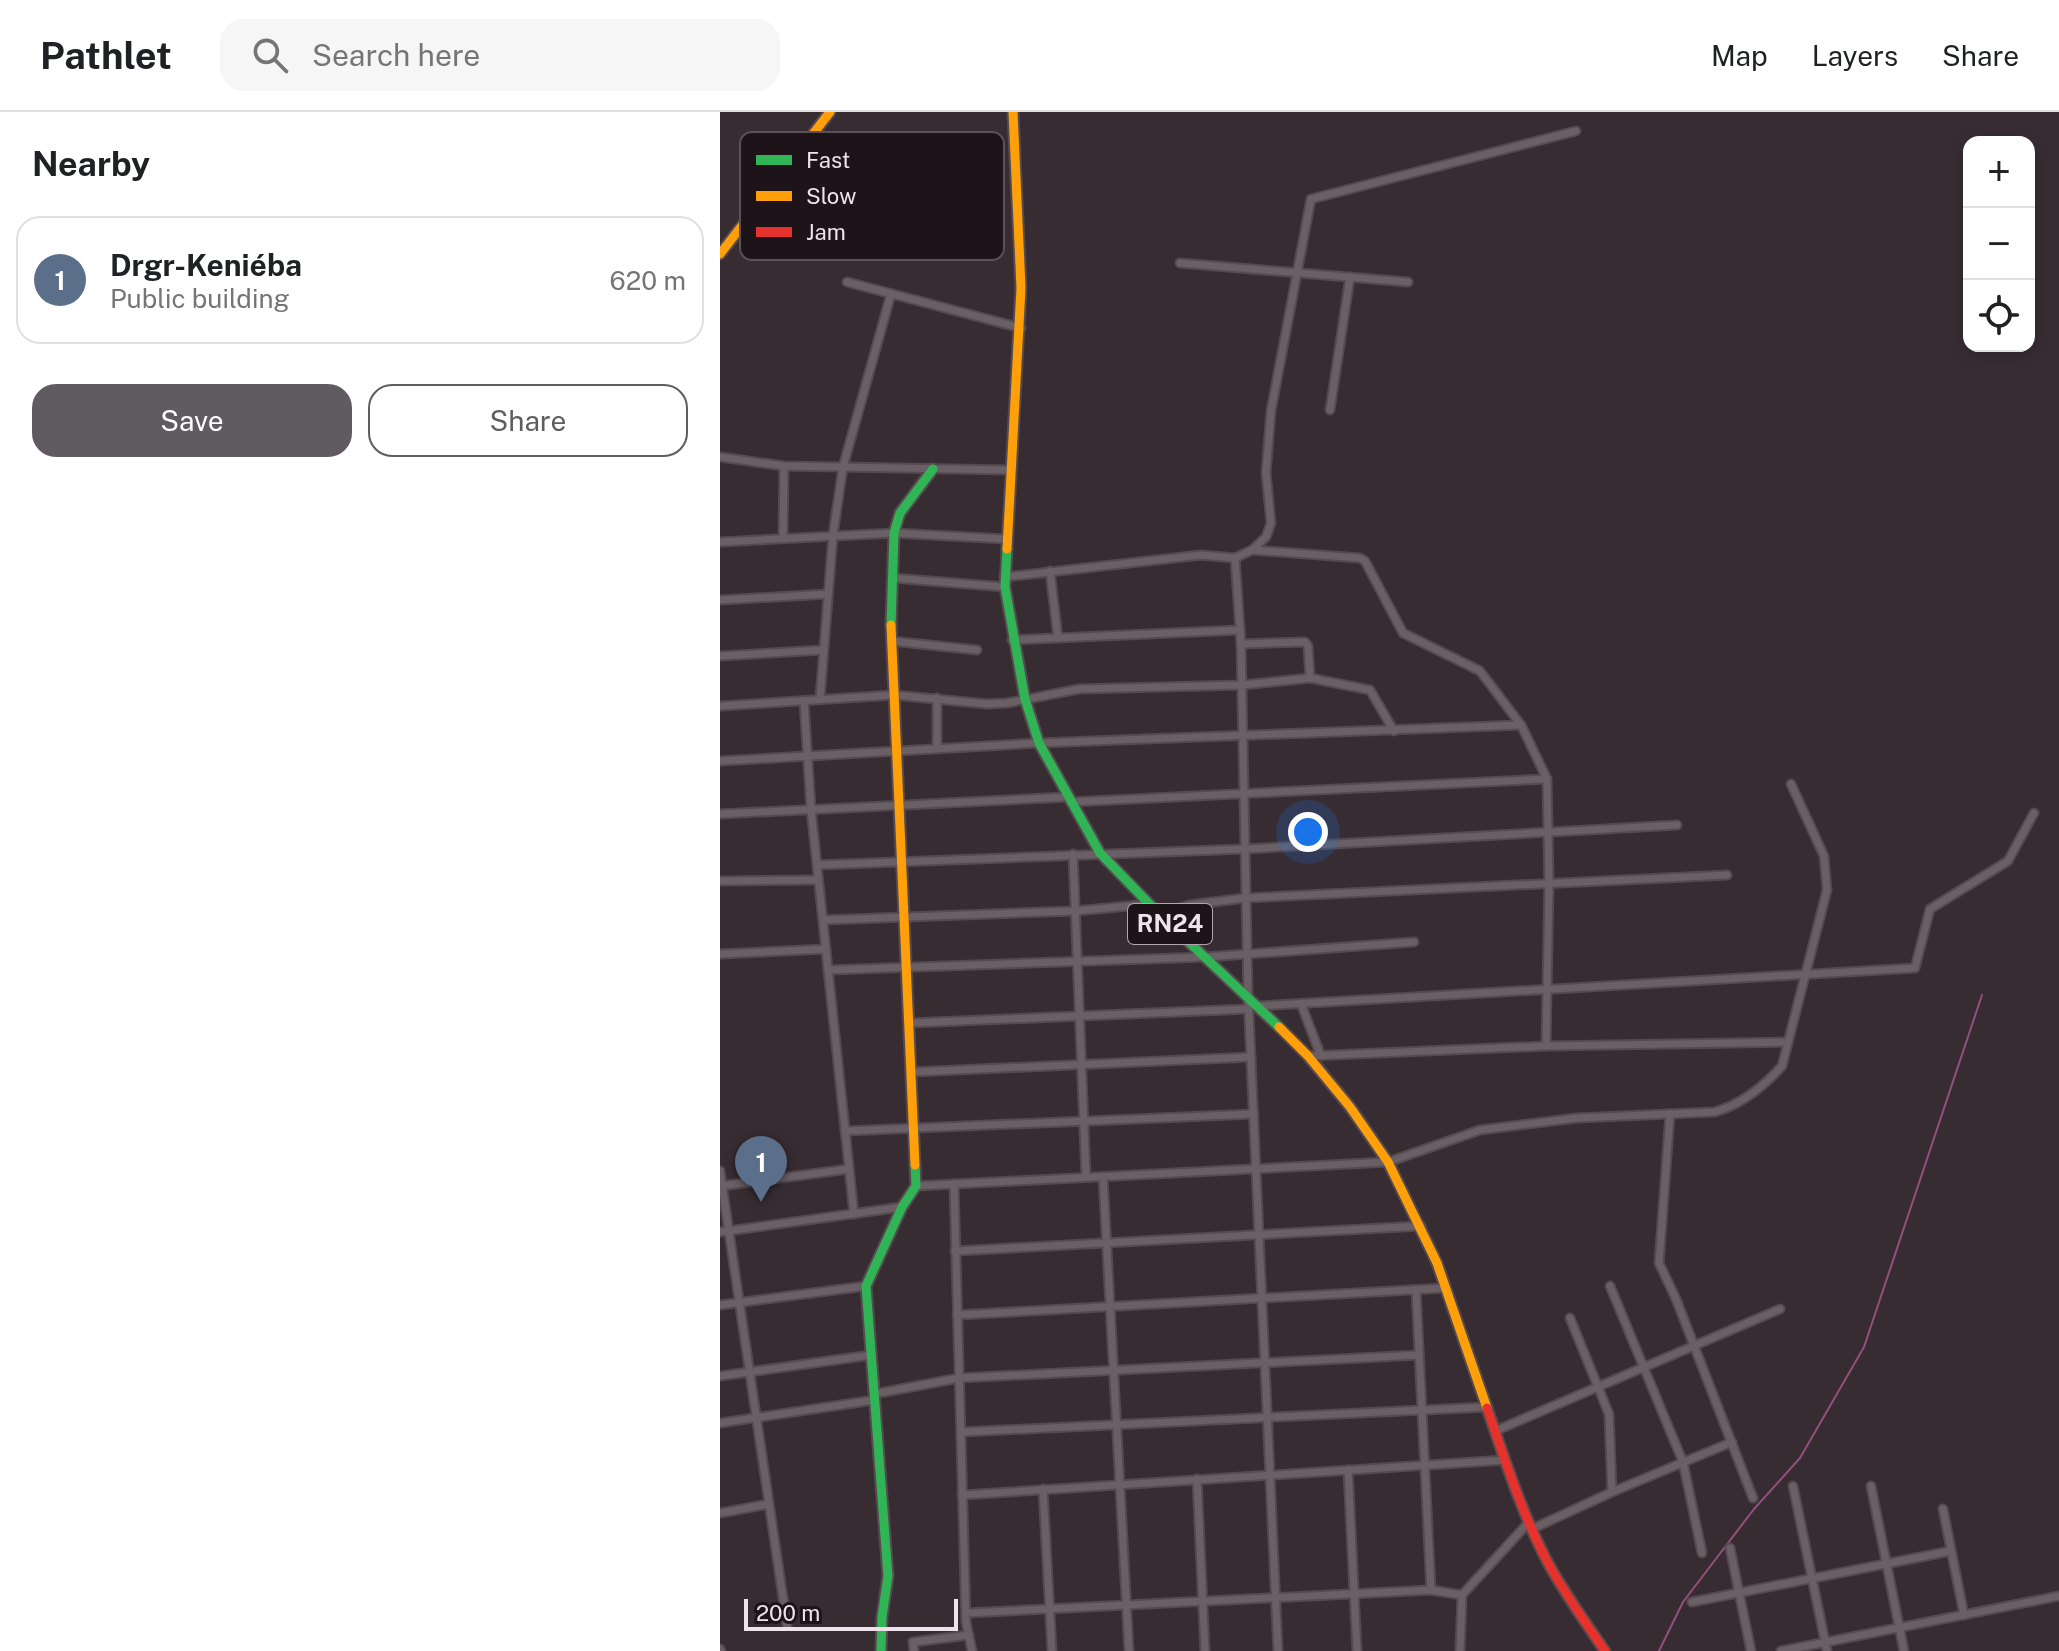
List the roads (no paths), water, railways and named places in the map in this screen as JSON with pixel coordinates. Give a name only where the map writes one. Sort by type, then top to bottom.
[{"type":"main road","points":[[815,132],[830,112]]},
{"type":"main road","name":"RN24","points":[[1013,112],[1020,224],[1021,328],[1005,582],[1012,640],[1039,743],[1100,853],[1160,915],[1248,995],[1254,1007],[1308,1056],[1350,1107],[1388,1162],[1421,1226],[1446,1288],[1531,1526],[1547,1561],[1605,1651]]},
{"type":"main road","points":[[720,254],[740,228]]},
{"type":"main road","points":[[881,1651],[888,1576],[866,1286],[902,1207],[916,1186],[891,641],[894,533],[900,513],[933,469]]},
{"type":"street","points":[[893,578],[1005,582],[1050,571],[1201,555],[1235,558],[1252,550],[1266,537],[1271,523],[1266,473],[1271,411],[1311,199],[1576,131]]},
{"type":"street","points":[[1180,263],[1408,282]]},
{"type":"street","points":[[1330,410],[1350,277]]},
{"type":"street","points":[[847,282],[1021,328]]},
{"type":"street","points":[[820,698],[833,535],[843,467],[891,294]]},
{"type":"street","points":[[720,457],[784,466],[1011,470]]},
{"type":"street","points":[[783,538],[784,466]]},
{"type":"street","points":[[720,542],[894,533],[1006,539]]},
{"type":"street","points":[[1252,550],[1360,558],[1365,561],[1403,633],[1480,671],[1521,725],[1547,779],[1546,1046]]},
{"type":"street","points":[[1235,558],[1241,644],[1248,995]]},
{"type":"street","points":[[1050,571],[1058,638]]},
{"type":"street","points":[[720,600],[828,594]]},
{"type":"street","points":[[1012,640],[1240,630]]},
{"type":"street","points":[[891,641],[977,650]]},
{"type":"street","points":[[1241,644],[1305,642],[1308,646],[1310,678]]},
{"type":"street","points":[[720,656],[823,650]]},
{"type":"street","points":[[720,706],[894,695],[987,704],[1079,689],[1242,685],[1310,678],[1370,690],[1394,731]]},
{"type":"street","points":[[937,698],[937,748]]},
{"type":"street","points":[[804,701],[811,809],[854,1214]]},
{"type":"street","points":[[720,761],[1039,743],[1521,725]]},
{"type":"street","points":[[720,814],[1547,779]]},
{"type":"street","points":[[916,1186],[1388,1162],[1480,1130],[1577,1118],[1714,1112],[1729,1108],[1767,1083],[1782,1066],[1827,890],[1824,856],[1791,784]]},
{"type":"street","points":[[910,1023],[1254,1007],[1915,968],[1930,909],[2008,861],[2034,813]]},
{"type":"street","points":[[817,865],[1245,849],[1677,825]]},
{"type":"street","points":[[1073,854],[1086,1177]]},
{"type":"street","points":[[1160,915],[1189,905],[1245,898],[1727,875]]},
{"type":"street","points":[[720,881],[818,880]]},
{"type":"street","points":[[823,920],[1075,911],[1150,904]]},
{"type":"street","points":[[828,970],[1206,957],[1414,942]]},
{"type":"street","points":[[720,954],[826,949]]},
{"type":"street","points":[[1301,1004],[1321,1056]]},
{"type":"street","points":[[1254,1007],[1251,1057],[1278,1651]]},
{"type":"street","points":[[1308,1056],[1546,1046],[1788,1042]]},
{"type":"street","points":[[912,1072],[1251,1057]]},
{"type":"street","points":[[845,1131],[1254,1114]]},
{"type":"street","points":[[1670,1114],[1659,1263],[1753,1498]]},
{"type":"street","points":[[721,1186],[849,1169]]},
{"type":"street","points":[[720,1171],[724,1231],[739,1303],[787,1625]]},
{"type":"street","points":[[1103,1177],[1129,1651]]},
{"type":"street","points":[[954,1184],[966,1613],[972,1651]]},
{"type":"street","points":[[724,1231],[902,1207]]},
{"type":"street","points":[[955,1251],[1421,1226]]},
{"type":"street","points":[[720,1305],[866,1286]]},
{"type":"street","points":[[1610,1286],[1683,1462],[1702,1553]]},
{"type":"street","points":[[957,1315],[1446,1288]]},
{"type":"street","points":[[1416,1290],[1431,1590]]},
{"type":"street","points":[[1495,1431],[1780,1309]]},
{"type":"street","points":[[1570,1318],[1609,1414],[1612,1492]]},
{"type":"street","points":[[720,1376],[871,1355]]},
{"type":"street","points":[[720,1423],[874,1397],[959,1378],[1419,1355]]},
{"type":"street","points":[[961,1432],[1487,1407]]},
{"type":"street","points":[[1460,1651],[1462,1595],[1531,1526],[1732,1442]]},
{"type":"street","points":[[962,1495],[1505,1460]]},
{"type":"street","points":[[1348,1470],[1357,1651]]},
{"type":"street","points":[[1197,1479],[1205,1651]]},
{"type":"street","points":[[1793,1486],[1826,1647]]},
{"type":"street","points":[[1871,1486],[1904,1651]]},
{"type":"street","points":[[1043,1489],[1052,1651]]},
{"type":"street","points":[[720,1513],[769,1504]]},
{"type":"street","points":[[1943,1509],[1964,1615]]},
{"type":"street","points":[[1730,1548],[1751,1651]]},
{"type":"street","points":[[1692,1602],[1951,1551]]},
{"type":"street","points":[[966,1613],[1431,1590],[1462,1595]]},
{"type":"street","points":[[1781,1651],[1826,1647],[1899,1628],[2059,1596]]},
{"type":"street","points":[[914,1651],[913,1642],[969,1635]]},
{"type":"waterway","points":[[1659,1651],[1683,1602],[1754,1509],[1800,1458],[1864,1347],[1982,995]]},
{"type":"place","name":"Drgr-Keniéba","points":[[761,1202]]}]
